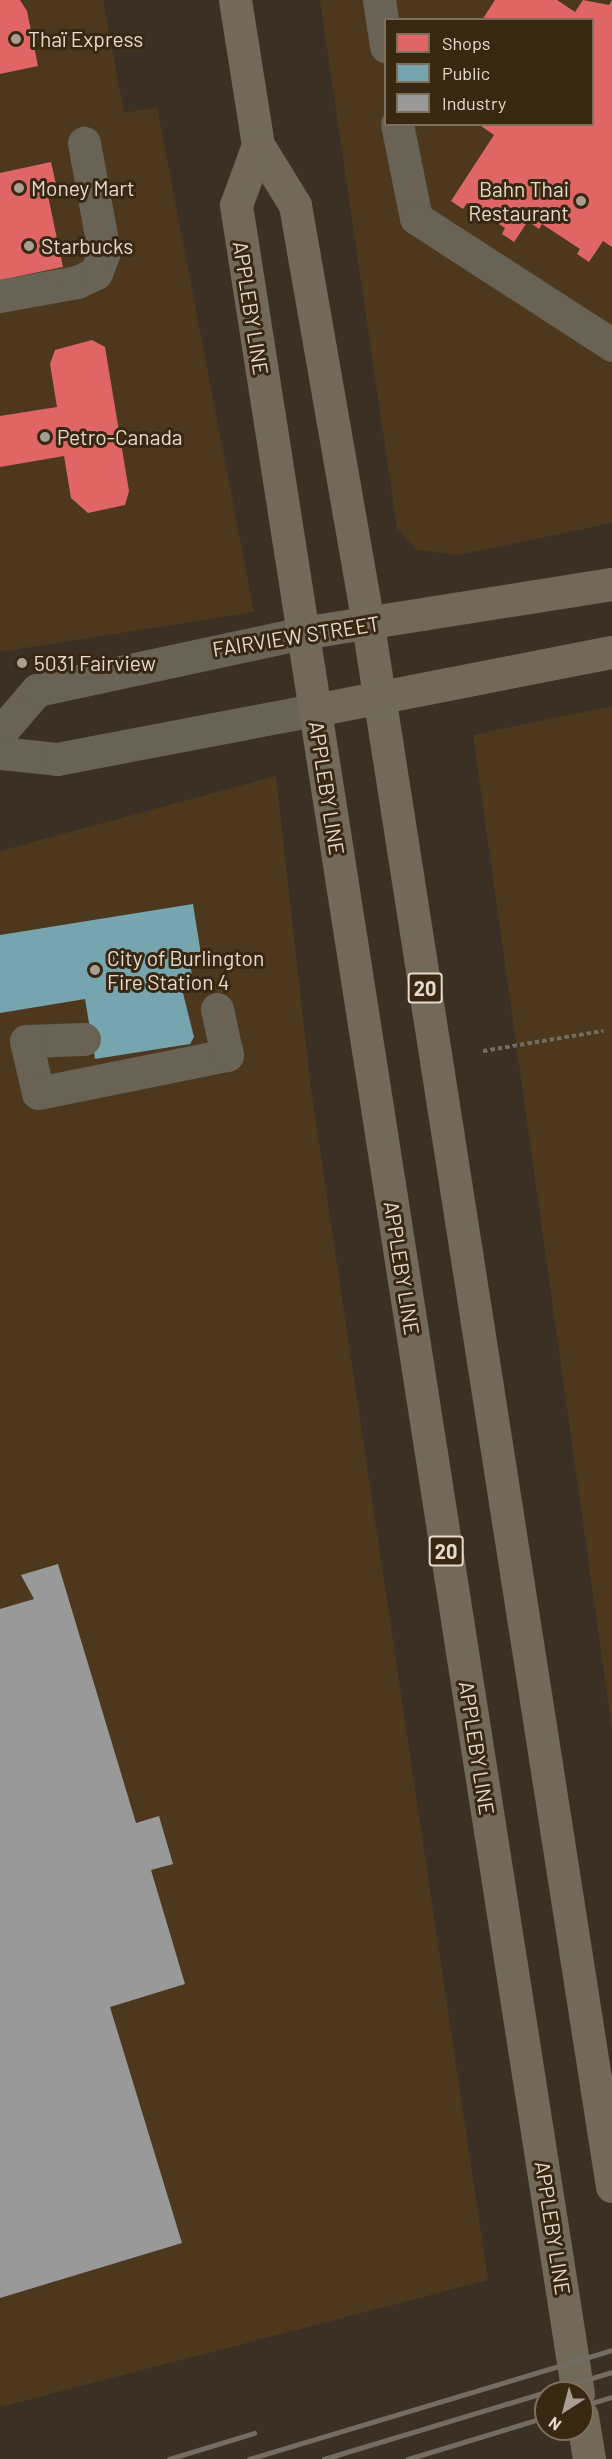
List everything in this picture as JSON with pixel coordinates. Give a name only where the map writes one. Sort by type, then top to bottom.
[{"type":"main road","name":"APPLEBY LINE","points":[[235,0],[258,146],[295,205],[368,625],[612,2186]]},
{"type":"main road","name":"APPLEBY LINE","points":[[258,146],[236,205],[576,2381]]},
{"type":"main road","name":"FAIRVIEW STREET","points":[[302,633],[368,625],[612,584]]},
{"type":"main road","points":[[315,710],[381,701],[612,652]]},
{"type":"main road","points":[[586,2441],[589,2459]]},
{"type":"street","points":[[378,0],[384,34]]},
{"type":"street","points":[[398,126],[416,218],[612,345]]},
{"type":"street","points":[[0,296],[76,282],[96,273],[104,252],[84,143]]},
{"type":"street","name":"FAIRVIEW STREET","points":[[0,733],[37,690],[302,633]]},
{"type":"street","points":[[0,753],[57,759],[315,710]]},
{"type":"street","points":[[84,1039],[26,1041],[38,1093],[227,1055],[217,1009]]},
{"type":"path","points":[[483,1051],[603,1031]]},
{"type":"shaded area","points":[[0,0],[103,0],[124,113],[157,107],[254,612],[0,652]]},
{"type":"shaded area","points":[[320,0],[612,0],[612,523],[458,555],[417,550],[397,528]]},
{"type":"shaded area","points":[[612,706],[612,1730],[473,735]]},
{"type":"shaded area","points":[[276,776],[311,1089],[488,2280],[0,2407],[0,851]]},
{"type":"building: Shops","name":"Thaï Express","points":[[0,0],[20,0],[27,11],[38,66],[0,74]]},
{"type":"building: Shops","points":[[495,0],[557,0],[575,12],[583,0],[609,5],[612,0],[612,247],[603,241],[589,262],[577,254],[580,249],[542,224],[539,229],[528,221],[514,242],[502,234],[505,228],[467,203],[463,209],[451,201],[494,135],[481,126],[594,126],[594,18],[483,18]]},
{"type":"building: Shops","points":[[51,162],[57,189],[47,191],[63,267],[0,280],[0,173]]},
{"type":"building: Shops","points":[[92,340],[105,347],[129,491],[125,505],[88,513],[71,498],[64,456],[0,467],[0,416],[57,407],[50,364],[55,350]]},
{"type":"building: Public","name":"City of Burlington Fire Station 4","points":[[193,904],[201,954],[189,956],[193,983],[181,985],[194,1037],[190,1044],[95,1059],[85,999],[0,1013],[0,935]]},
{"type":"building: Industry","points":[[58,1564],[136,1823],[159,1816],[173,1864],[151,1870],[185,1984],[110,2007],[182,2243],[0,2298],[0,1609],[34,1599],[21,1575]]},
{"type":"railway","points":[[249,2459],[612,2350]]},
{"type":"railway","points":[[324,2459],[612,2372]]},
{"type":"railway","points":[[594,2402],[612,2397]]},
{"type":"railway","points":[[408,2459],[534,2421]]},
{"type":"railway","points":[[169,2459],[254,2433]]},
{"type":"place","name":"Thaï Express","points":[[16,39]]},
{"type":"place","name":"Money Mart","points":[[19,188]]},
{"type":"place","name":"Bahn Thai Restaurant","points":[[581,201]]},
{"type":"place","name":"Starbucks","points":[[29,246]]},
{"type":"place","name":"Petro-Canada","points":[[45,437]]},
{"type":"place","name":"5031 Fairview","points":[[22,663]]},
{"type":"place","name":"City of Burlington Fire Station 4","points":[[95,970]]}]
